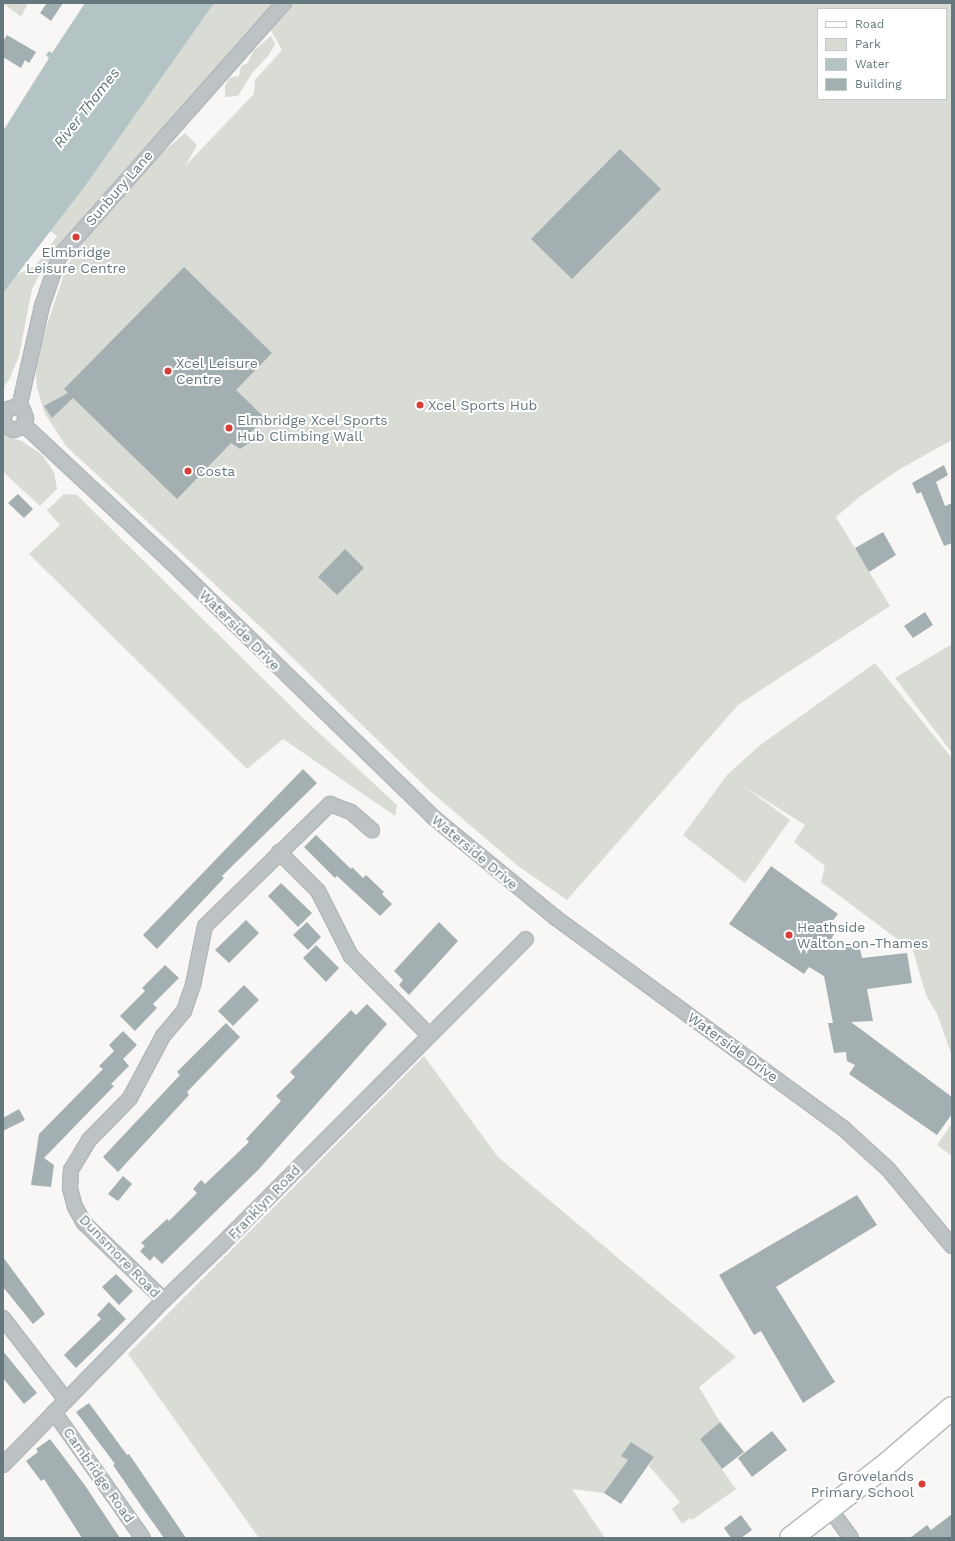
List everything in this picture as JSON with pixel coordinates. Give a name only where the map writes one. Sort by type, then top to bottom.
[{"type":"main road","points":[[791,1538],[882,1468],[948,1408]]},
{"type":"street","name":"Sunbury Lane","points":[[19,408],[42,306],[59,257],[284,3]]},
{"type":"street","points":[[3,417],[8,409],[19,408],[25,414],[24,425],[18,429],[10,429],[3,420]]},
{"type":"street","name":"Waterside Drive","points":[[24,425],[170,561],[433,817],[556,918],[844,1129],[888,1169],[952,1246]]},
{"type":"street","name":"Dunsmore Road","points":[[164,1300],[84,1223],[75,1207],[70,1188],[71,1170],[89,1140],[130,1098],[163,1036],[184,1011],[193,985],[205,926],[279,852],[330,804],[351,812],[372,830]]},
{"type":"street","points":[[279,852],[318,891],[351,956],[430,1035]]},
{"type":"street","name":"Franklyn Road","points":[[3,1465],[164,1300],[220,1246],[526,939]]},
{"type":"street","points":[[3,1318],[66,1400]]},
{"type":"street","name":"Cambridge Road","points":[[54,1412],[143,1538]]},
{"type":"street","points":[[830,1509],[850,1538]]},
{"type":"green space","points":[[3,3],[28,3],[21,17]]},
{"type":"green space","points":[[214,3],[281,3],[254,34],[246,33],[45,265],[32,289],[19,356],[10,378],[3,388],[3,281],[35,266],[57,236],[42,225]]},
{"type":"green space","name":"Xcel Sports Hub","points":[[294,3],[952,3],[952,440],[900,469],[858,498],[836,517],[890,606],[738,705],[567,900],[518,866],[430,791],[266,632],[66,446],[45,414],[37,388],[35,361],[67,265],[108,209],[142,170],[185,133],[197,145],[186,165],[254,94],[255,80],[282,50],[269,27]]},
{"type":"green space","points":[[271,36],[275,44],[269,55],[252,73],[238,96],[225,97],[225,86],[229,78],[239,76],[241,66],[248,63],[253,51]]},
{"type":"green space","points":[[3,435],[22,441],[42,455],[54,472],[57,489],[40,506],[3,472]]},
{"type":"green space","points":[[64,494],[77,495],[304,719],[397,805],[395,816],[283,739],[247,769],[29,554],[60,525],[47,510]]},
{"type":"green space","points":[[952,644],[952,753],[895,678]]},
{"type":"green space","points":[[875,663],[952,758],[952,1056],[937,1014],[926,995],[913,951],[821,882],[825,866],[794,842],[805,825],[742,785],[790,820],[745,883],[683,835],[727,775],[759,746]]},
{"type":"green space","points":[[424,1056],[498,1157],[736,1357],[699,1387],[720,1422],[700,1439],[736,1489],[692,1520],[690,1518],[682,1524],[672,1509],[680,1502],[649,1466],[654,1457],[631,1442],[628,1460],[604,1493],[572,1489],[605,1538],[259,1538],[128,1354]]},
{"type":"green space","points":[[952,1123],[952,1156],[937,1145]]},
{"type":"water","name":"River Thames","points":[[85,3],[214,3],[85,186],[3,293],[3,131],[49,58],[46,55],[49,51],[52,53]]},
{"type":"building","points":[[47,3],[63,3],[51,21],[40,13]]},
{"type":"building","points":[[7,35],[36,52],[29,63],[25,60],[21,68],[3,57],[3,41]]},
{"type":"building","points":[[620,149],[661,189],[572,279],[531,239]]},
{"type":"building","name":"Xcel Leisure Centre","points":[[184,267],[272,353],[236,390],[265,418],[247,436],[252,441],[240,449],[231,443],[177,499],[73,398],[52,418],[44,406],[68,393],[64,389]]},
{"type":"building","points":[[944,465],[948,475],[936,482],[945,506],[952,503],[952,543],[944,546],[921,492],[917,494],[912,483]]},
{"type":"building","points":[[18,494],[33,509],[24,518],[8,503]]},
{"type":"building","points":[[883,532],[896,555],[869,572],[855,548]]},
{"type":"building","points":[[345,549],[364,568],[337,595],[318,577]]},
{"type":"building","points":[[925,612],[933,625],[913,638],[904,626]]},
{"type":"building","points":[[303,769],[317,783],[222,876],[224,878],[157,949],[143,935]]},
{"type":"building","points":[[316,835],[351,869],[352,867],[363,878],[366,875],[384,892],[382,894],[392,904],[380,916],[337,876],[335,878],[304,847]]},
{"type":"building","points":[[771,866],[838,914],[831,923],[837,929],[826,948],[859,944],[862,958],[907,953],[912,983],[867,989],[873,1021],[851,1022],[952,1097],[952,1114],[937,1135],[849,1074],[855,1065],[847,1061],[846,1052],[834,1053],[828,1023],[833,1023],[824,976],[809,967],[804,974],[729,924]]},
{"type":"building","points":[[281,883],[312,913],[298,927],[268,896]]},
{"type":"building","points":[[246,920],[259,933],[229,963],[215,950]]},
{"type":"building","points":[[307,922],[321,937],[308,950],[293,935]]},
{"type":"building","points":[[439,922],[458,941],[409,995],[399,985],[403,980],[394,971]]},
{"type":"building","points":[[316,945],[339,968],[326,982],[303,958]]},
{"type":"building","points":[[165,965],[179,978],[153,1004],[157,1008],[135,1031],[120,1016],[145,991],[142,988]]},
{"type":"building","points":[[244,985],[259,1000],[233,1026],[218,1011]]},
{"type":"building","points":[[367,1004],[387,1024],[259,1169],[162,1264],[154,1256],[150,1261],[140,1251],[145,1246],[141,1243],[167,1219],[169,1221],[197,1193],[193,1189],[201,1180],[205,1184],[249,1142],[246,1139],[281,1101],[276,1096],[295,1077],[290,1072],[351,1010],[356,1015]]},
{"type":"building","points":[[226,1023],[240,1037],[187,1092],[189,1095],[118,1172],[103,1157],[180,1075],[177,1072]]},
{"type":"building","points":[[123,1031],[137,1045],[123,1059],[129,1066],[111,1084],[114,1086],[44,1158],[54,1165],[51,1187],[31,1185],[39,1134],[103,1069],[99,1066],[114,1051],[109,1045]]},
{"type":"building","points":[[19,1109],[25,1120],[3,1131],[3,1118]]},
{"type":"building","points":[[123,1176],[132,1184],[118,1201],[108,1194]]},
{"type":"building","points":[[857,1195],[877,1225],[776,1287],[835,1382],[803,1403],[761,1331],[754,1335],[719,1275]]},
{"type":"building","points":[[3,1257],[45,1314],[33,1324],[3,1287]]},
{"type":"building","points":[[116,1274],[133,1291],[119,1305],[102,1287]]},
{"type":"building","points":[[109,1302],[126,1319],[76,1368],[64,1355],[101,1319],[97,1315]]},
{"type":"building","points":[[3,1351],[37,1393],[24,1404],[3,1378]]},
{"type":"building","points":[[89,1403],[127,1455],[129,1454],[186,1538],[164,1538],[113,1465],[115,1464],[76,1412]]},
{"type":"building","points":[[720,1422],[744,1452],[722,1469],[700,1439]]},
{"type":"building","points":[[772,1431],[787,1450],[752,1477],[738,1458]]},
{"type":"building","points":[[50,1439],[84,1484],[120,1538],[82,1538],[44,1479],[41,1481],[26,1461],[38,1452],[36,1449]]},
{"type":"building","points":[[631,1442],[654,1457],[621,1504],[604,1493],[628,1460],[621,1456]]},
{"type":"building","points":[[952,1514],[952,1538],[910,1538],[927,1525],[931,1530]]},
{"type":"building","points":[[741,1515],[752,1530],[741,1538],[731,1538],[724,1528]]},
{"type":"place","name":"Elmbridge Leisure Centre","points":[[76,237]]},
{"type":"place","name":"Xcel Leisure Centre","points":[[168,371]]},
{"type":"place","name":"Xcel Sports Hub","points":[[420,405]]},
{"type":"place","name":"Elmbridge Xcel Sports Hub Climbing Wall","points":[[229,428]]},
{"type":"place","name":"Costa","points":[[188,471]]},
{"type":"place","name":"Heathside Walton-on-Thames","points":[[789,935]]},
{"type":"place","name":"Grovelands Primary School","points":[[922,1484]]}]
